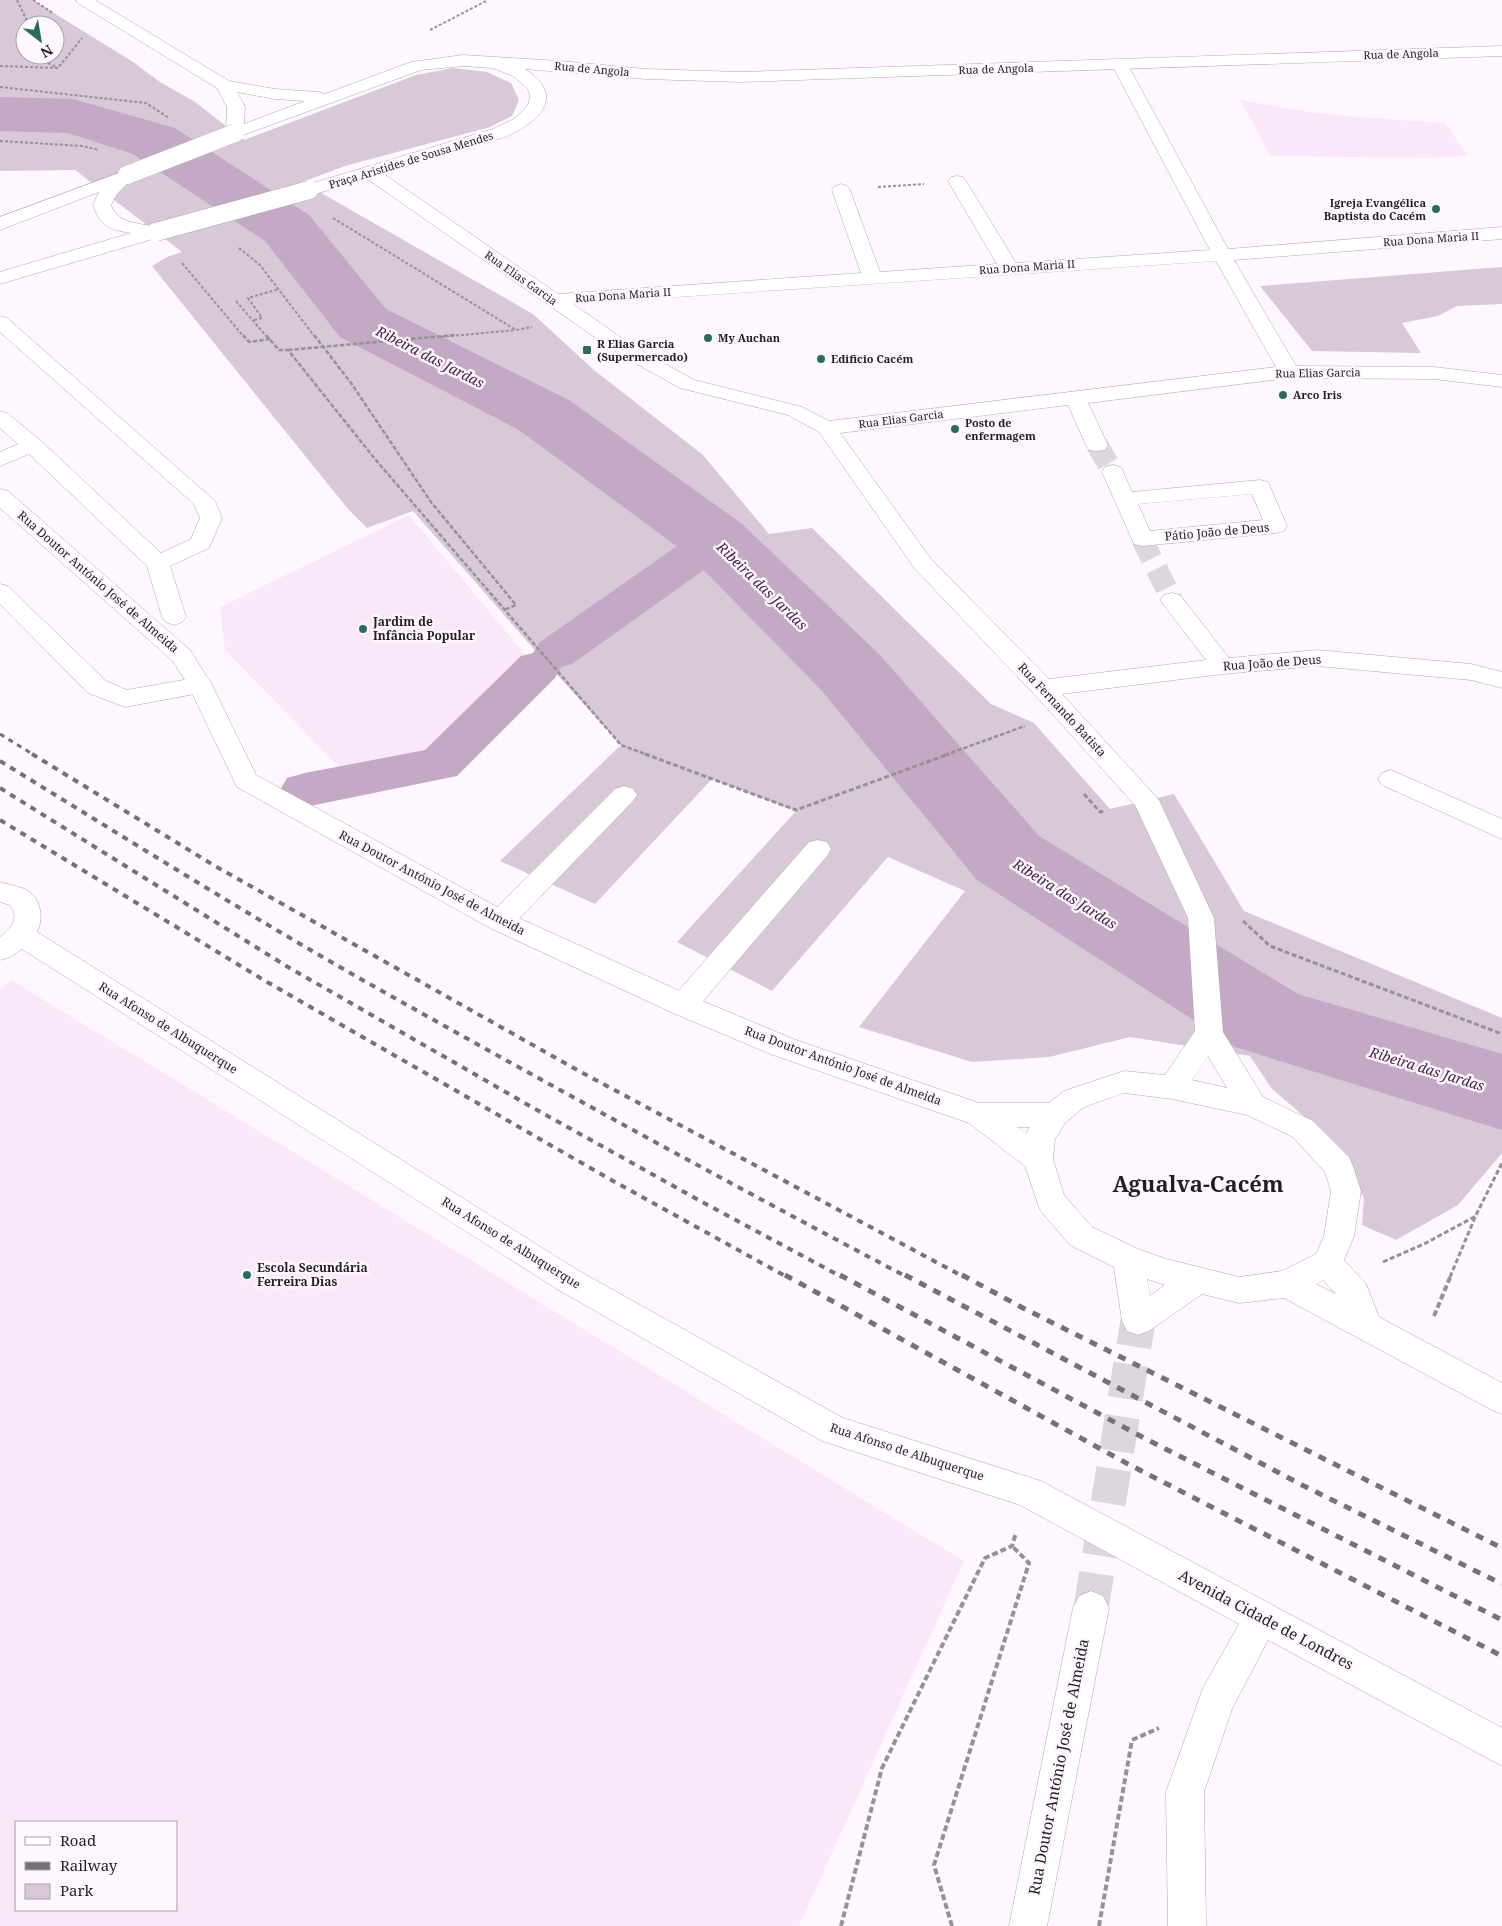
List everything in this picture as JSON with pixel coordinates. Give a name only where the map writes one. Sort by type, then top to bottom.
[{"type":"street","points":[[84,0],[224,85],[275,94],[328,97]]},
{"type":"street","name":"Rua de Angola","points":[[491,62],[646,74],[740,77],[1502,51]]},
{"type":"street","name":"Praça Aristides de Sousa Mendes","points":[[0,224],[328,97],[417,66],[467,60],[491,62],[514,70],[537,88],[539,98],[532,112],[519,123],[499,133],[309,190],[156,232],[0,278]]},
{"type":"street","points":[[1120,65],[1222,255],[1289,372]]},
{"type":"street","points":[[224,85],[236,106],[235,133]]},
{"type":"street","name":"Rua Elias Garcia","points":[[369,172],[626,350],[687,384],[795,412],[826,428],[1289,372],[1434,373],[1499,384]]},
{"type":"street","name":"Praça Aristides de Sousa Mendes","points":[[127,175],[109,191],[102,205],[106,217],[120,226],[156,232]]},
{"type":"street","points":[[957,181],[1009,268]]},
{"type":"street","points":[[841,190],[872,277]]},
{"type":"street","name":"Rua Dona Maria II","points":[[552,300],[872,277],[1222,255],[1502,233]]},
{"type":"street","points":[[0,322],[204,501],[211,518],[201,543],[158,563]]},
{"type":"street","points":[[1075,398],[1097,445]]},
{"type":"street","points":[[0,417],[158,563],[174,617]]},
{"type":"street","name":"Rua Fernando Batista","points":[[826,428],[923,564],[1043,688],[1146,800],[1201,918],[1208,1033]]},
{"type":"street","points":[[0,460],[32,445]]},
{"type":"street","name":"Pátio João de Deus","points":[[1113,472],[1124,499],[1142,539],[1276,526],[1260,487],[1124,499]]},
{"type":"street","name":"Rua Doutor António José de Almeida","points":[[0,496],[182,656],[200,685],[246,781],[500,921],[683,1005],[783,1047],[979,1115],[1038,1159]]},
{"type":"street","points":[[0,591],[97,687],[124,699],[200,685]]},
{"type":"street","points":[[1172,600],[1223,666]]},
{"type":"street","name":"Rua João de Deus","points":[[1043,688],[1223,666],[1318,658],[1471,672],[1502,680]]},
{"type":"street","points":[[1391,779],[1502,830]]},
{"type":"street","points":[[500,921],[624,795]]},
{"type":"street","points":[[683,1005],[818,849]]},
{"type":"street","points":[[0,892],[19,898],[29,913],[28,924],[10,942]]},
{"type":"street","name":"Rua Afonso de Albuquerque","points":[[10,942],[568,1280],[834,1430],[1029,1492]]},
{"type":"street","points":[[1172,1087],[1208,1033],[1253,1105]]},
{"type":"street","points":[[1124,1082],[1172,1087],[1253,1105],[1303,1129],[1338,1166],[1346,1191],[1339,1236],[1327,1263],[1287,1284],[1239,1290],[1166,1272],[1128,1260],[1081,1236],[1051,1201],[1038,1159],[1040,1136],[1055,1115],[1074,1099],[1124,1082]]},
{"type":"street","name":"Rua Doutor António José de Almeida","points":[[979,1115],[1055,1115]]},
{"type":"street","points":[[1128,1260],[1138,1321],[1198,1280]]},
{"type":"street","points":[[1327,1263],[1355,1294],[1366,1327]]},
{"type":"street","points":[[1287,1284],[1502,1399]]},
{"type":"street","name":"Avenida Cidade de Londres","points":[[1029,1492],[1502,1748]]},
{"type":"street","name":"Rua Doutor António José de Almeida","points":[[1028,1926],[1091,1608]]},
{"type":"street","points":[[1187,1926],[1185,1792],[1216,1701],[1262,1617]]},
{"type":"path","points":[[18,0],[25,15]]},
{"type":"path","points":[[429,30],[488,0]]},
{"type":"path","points":[[58,68],[85,34]]},
{"type":"path","points":[[52,65],[58,68]]},
{"type":"path","points":[[0,66],[58,68]]},
{"type":"path","points":[[0,141],[83,146],[102,151]]},
{"type":"path","points":[[841,190],[957,181]]},
{"type":"path","points":[[156,232],[249,342],[270,339]]},
{"type":"path","points":[[234,244],[260,264],[351,383],[432,502],[516,606],[504,610]]},
{"type":"path","points":[[254,320],[262,318],[248,298],[279,289]]},
{"type":"path","points":[[236,301],[279,350],[516,330]]},
{"type":"path","points":[[288,350],[375,459],[621,745],[796,810],[1026,725],[1032,732]]},
{"type":"path","points":[[1081,791],[1100,812],[1107,811]]},
{"type":"path","points":[[1237,915],[1270,946],[1502,1034]]},
{"type":"path","points":[[1431,1324],[1476,1215],[1502,1164]]},
{"type":"path","points":[[1355,1294],[1380,1263],[1424,1244],[1476,1215]]},
{"type":"path","points":[[841,1926],[882,1768],[986,1558],[1012,1546],[1029,1492]]},
{"type":"path","points":[[952,1926],[934,1865],[1029,1563],[1012,1546]]},
{"type":"path","points":[[1099,1926],[1132,1740],[1216,1701]]},
{"type":"shaded area","points":[[1240,100],[1309,112],[1445,123],[1468,156],[1426,158],[1271,156]]},
{"type":"shaded area","name":"Jardim de Infância Popular","points":[[409,515],[529,659],[507,672],[451,726],[437,743],[417,760],[397,766],[345,773],[225,650],[220,607]]},
{"type":"shaded area","name":"Escola Secundária Ferreira Dias","points":[[11,980],[964,1561],[799,1926],[0,1926],[0,989]]},
{"type":"green space","points":[[0,0],[33,0],[57,15],[15,15],[15,65],[65,65],[65,20],[133,62],[160,82],[195,102],[244,140],[416,75],[453,68],[487,72],[511,83],[519,100],[512,116],[490,127],[345,166],[302,182],[533,314],[594,370],[703,455],[769,534],[812,528],[991,704],[1034,723],[1110,809],[1174,794],[1244,911],[1502,1018],[1502,1153],[1458,1205],[1396,1240],[1362,1225],[1364,1198],[1327,1136],[1272,1089],[1250,1056],[1130,1037],[1049,1057],[972,1062],[859,1027],[965,891],[888,857],[772,991],[677,942],[796,811],[712,779],[595,904],[500,861],[621,745],[413,511],[367,528],[348,509],[152,266],[167,257],[182,252],[75,170],[0,171]]},
{"type":"green space","points":[[1502,267],[1502,304],[1457,306],[1438,316],[1402,323],[1421,353],[1312,351],[1260,286]]},
{"type":"waterway","name":"Ribeira das Jardas","points":[[0,114],[73,116],[154,141],[287,228],[363,323],[544,415],[716,540],[851,673],[1008,858],[1268,1021],[1502,1092]]},
{"type":"waterway","points":[[556,653],[716,540]]},
{"type":"waterway","points":[[305,790],[440,764],[538,667]]},
{"type":"tunnel","points":[[1097,445],[1113,472]]},
{"type":"tunnel","points":[[1142,539],[1172,600]]},
{"type":"tunnel","points":[[1091,1608],[1138,1321]]},
{"type":"railway","points":[[0,734],[34,755]]},
{"type":"railway","points":[[32,754],[215,866],[579,1071],[964,1277]]},
{"type":"railway","points":[[0,761],[359,978],[769,1204],[907,1277]]},
{"type":"railway","points":[[0,788],[288,967],[537,1110],[842,1277]]},
{"type":"railway","points":[[0,820],[267,982],[606,1177],[787,1277]]},
{"type":"railway","points":[[785,1275],[1128,1464],[1502,1656]]},
{"type":"railway","points":[[840,1275],[1146,1439],[1502,1620]]},
{"type":"railway","points":[[905,1275],[1302,1485],[1502,1584]]},
{"type":"railway","points":[[962,1275],[1023,1308],[1502,1548]]},
{"type":"place","name":"Igreja Evangélica Baptista do Cacém","points":[[1436,209]]},
{"type":"place","name":"My Auchan","points":[[708,338]]},
{"type":"place","name":"R Elias Garcia (Supermercado)","points":[[587,350]]},
{"type":"place","name":"Edificio Cacém","points":[[821,359]]},
{"type":"place","name":"Arco Iris","points":[[1283,395]]},
{"type":"place","name":"Posto de enfermagem","points":[[955,429]]},
{"type":"place","name":"Jardim de Infância Popular","points":[[363,629]]},
{"type":"place","name":"Escola Secundária Ferreira Dias","points":[[247,1275]]},
{"type":"district","name":"Agualva-Cacém","points":[[1198,1184]]}]
